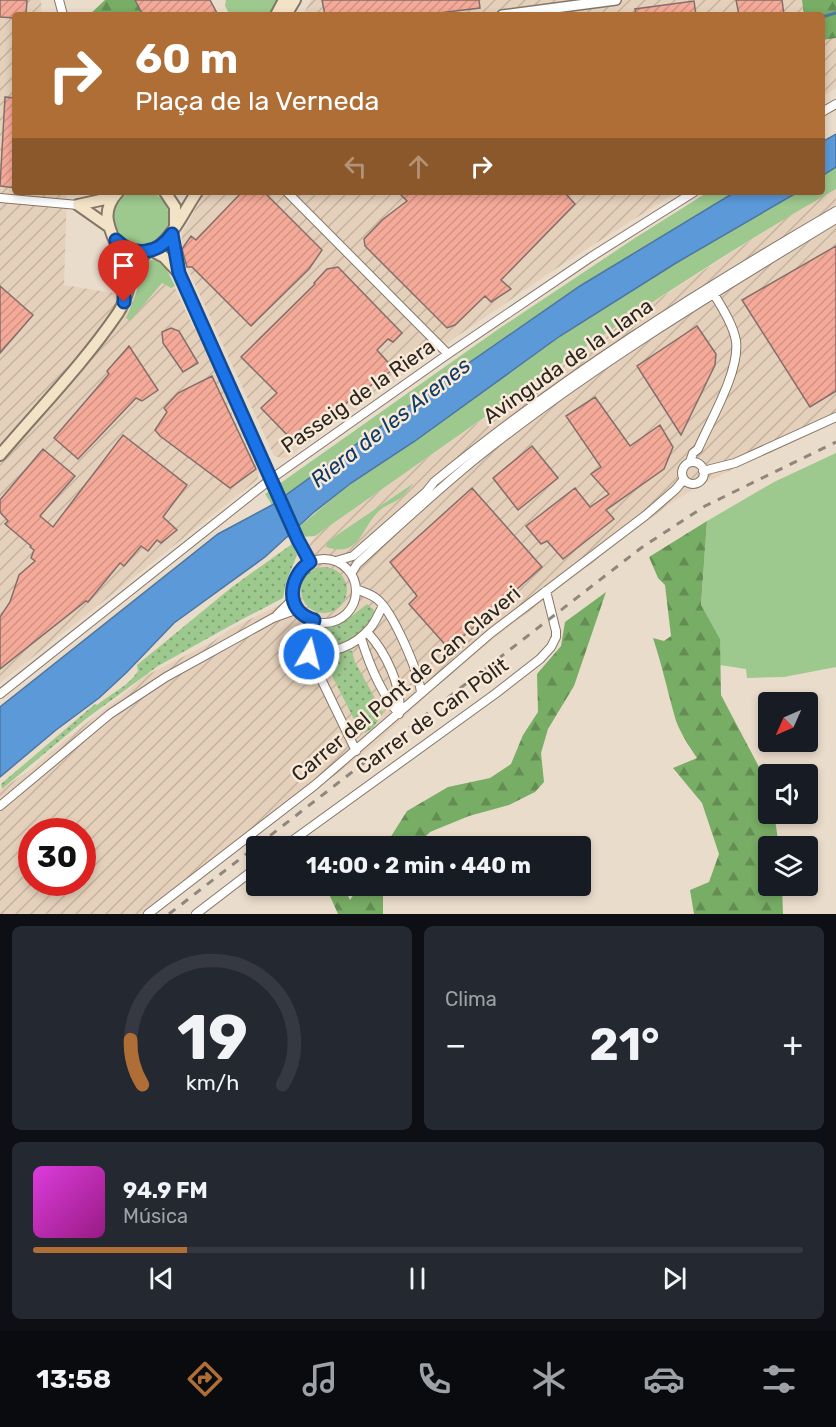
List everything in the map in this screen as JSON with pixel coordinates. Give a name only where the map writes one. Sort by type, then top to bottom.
[{"type":"main road","points":[[78,205],[113,195]]},
{"type":"main road","points":[[108,226],[108,211],[116,195]]},
{"type":"main road","points":[[167,195],[175,207],[173,230],[179,273]]},
{"type":"main road","points":[[0,454],[107,329],[120,310],[135,264],[149,251],[164,244],[195,195]]},
{"type":"main road","points":[[78,205],[108,226],[116,240],[124,270],[125,295]]},
{"type":"main road","points":[[116,240],[130,250],[149,251],[164,257],[179,273]]},
{"type":"street","points":[[525,12],[616,0]]},
{"type":"street","points":[[290,195],[448,354]]},
{"type":"street","name":"Passeig de la Riera","points":[[0,694],[271,479],[448,354],[591,257],[689,195]]},
{"type":"street","points":[[0,198],[78,205]]},
{"type":"street","name":"Avinguda de la Llana","points":[[351,574],[357,564],[473,461],[712,290],[836,211]]},
{"type":"street","name":"Avinguda de la Llana","points":[[336,561],[353,556],[426,492],[434,482],[525,411],[646,328],[836,219]]},
{"type":"street","points":[[179,273],[298,540],[310,562]]},
{"type":"street","points":[[712,290],[736,341],[735,357],[727,385],[698,449],[700,454],[697,466],[701,480],[698,483],[689,483],[684,479],[682,470],[685,465],[697,466],[735,463],[836,417]]},
{"type":"street","name":"Carrer del Pont de Can Claveri","points":[[148,914],[315,785],[491,633],[646,515],[684,479]]},
{"type":"street","points":[[325,559],[336,561],[351,574],[356,589],[353,604],[340,618],[324,623],[308,618],[298,609],[293,599],[292,588],[295,578],[301,568],[310,562],[325,559]]},
{"type":"street","points":[[356,589],[377,599],[389,612],[408,653],[420,684],[421,693]]},
{"type":"street","name":"Carrer de Can Pòlit","points":[[299,836],[495,694],[546,653],[556,638],[556,631],[546,591]]},
{"type":"street","points":[[273,618],[293,599]]},
{"type":"street","points":[[307,645],[315,650],[345,648],[364,635],[374,624],[383,606]]},
{"type":"street","points":[[0,806],[110,714],[166,677],[273,618],[298,609]]},
{"type":"street","points":[[314,620],[307,645],[309,654],[356,751]]},
{"type":"street","points":[[364,635],[375,641],[400,691],[399,714]]},
{"type":"street","points":[[364,635],[378,680],[390,703],[399,714]]},
{"type":"street","points":[[196,914],[246,876]]},
{"type":"shaded area","points":[[0,0],[41,0],[42,12],[12,12],[12,195],[67,195],[64,285],[143,298],[157,282],[170,277],[192,325],[203,339],[215,363],[229,407],[259,472],[257,480],[0,683]]},
{"type":"shaded area","points":[[311,0],[836,0],[836,88],[825,95],[825,12],[305,12]]},
{"type":"shaded area","points":[[836,189],[836,421],[699,486],[668,505],[496,637],[434,689],[376,744],[255,836],[246,836],[246,843],[152,914],[0,914],[0,790],[33,768],[143,677],[285,602],[295,568],[315,536],[619,324],[795,212]]},
{"type":"shaded area","points":[[203,195],[672,195],[563,264],[285,459],[274,456],[181,254],[182,233]]},
{"type":"green space","points":[[105,0],[135,0],[141,12],[92,12]]},
{"type":"green space","points":[[226,0],[278,0],[271,12],[228,12],[225,6]]},
{"type":"green space","points":[[802,0],[836,0],[836,38],[825,40],[825,12],[804,12]]},
{"type":"green space","points":[[836,167],[836,189],[702,270],[637,313],[315,536],[286,538],[351,483],[415,441],[560,336],[676,263],[793,195],[825,195],[825,174]]},
{"type":"green space","points":[[126,195],[156,195],[167,207],[167,229],[161,238],[152,244],[141,246],[130,244],[121,238],[115,229],[113,218],[115,207]]},
{"type":"green space","points":[[703,195],[730,195],[580,286],[460,369],[272,505],[265,494],[497,330]]},
{"type":"green space","points":[[155,259],[164,264],[175,286],[171,288],[162,283],[130,321],[126,318],[137,290],[140,271],[145,264]]},
{"type":"green space","points":[[836,453],[836,667],[784,677],[747,678],[746,669],[720,665],[720,639],[701,606],[707,521],[774,482]]},
{"type":"green space","points":[[414,483],[400,499],[378,512],[353,546],[346,549],[326,547],[327,543],[337,535]]},
{"type":"green space","points":[[707,521],[701,605],[720,639],[721,695],[758,765],[758,824],[776,824],[777,836],[758,836],[758,896],[782,896],[783,914],[694,914],[690,890],[709,882],[719,854],[702,803],[673,768],[697,758],[676,721],[653,638],[664,641],[671,636],[665,585],[658,578],[649,557]]},
{"type":"green space","points":[[292,544],[297,555],[286,582],[283,598],[158,666],[87,718],[2,789],[1,784],[95,704],[97,705],[130,681],[138,671],[137,665],[232,587]]},
{"type":"green space","points":[[324,567],[340,574],[347,590],[340,606],[324,613],[308,606],[301,590],[308,574]]},
{"type":"green space","points":[[606,592],[574,686],[548,729],[541,753],[544,782],[535,792],[509,805],[469,816],[430,832],[426,836],[391,836],[407,811],[448,787],[490,778],[511,764],[523,735],[538,712],[537,674],[561,646],[565,622]]},
{"type":"green space","points":[[367,604],[375,611],[373,619],[362,633],[337,644],[320,644],[316,639],[318,632],[322,629],[348,619]]},
{"type":"green space","points":[[352,651],[355,662],[383,713],[373,728],[365,733],[359,729],[322,656]]},
{"type":"green space","points":[[330,896],[348,896],[350,900],[353,896],[383,896],[383,914],[338,914]]},
{"type":"water","points":[[836,134],[836,167],[825,174],[825,140]]},
{"type":"water","name":"Riera de les Arenes","points":[[730,195],[793,195],[676,263],[560,336],[415,441],[351,483],[313,513],[265,557],[174,623],[99,698],[56,730],[0,777],[0,707],[218,534],[272,505],[460,369],[580,286]]},
{"type":"building","points":[[0,0],[27,0],[26,12],[12,12],[12,18],[0,17]]},
{"type":"building","points":[[135,0],[210,0],[216,12],[141,12]]},
{"type":"building","points":[[322,0],[479,0],[480,8],[447,12],[324,12]]},
{"type":"building","points":[[736,0],[782,0],[784,12],[738,12]]},
{"type":"building","points":[[694,1],[696,12],[636,12],[635,9]]},
{"type":"building","points":[[5,97],[12,98],[12,188],[0,186]]},
{"type":"building","points":[[239,195],[267,195],[322,250],[309,269],[251,326],[192,267],[187,267],[182,249],[191,236],[196,240]]},
{"type":"building","points":[[401,195],[567,195],[575,204],[501,280],[511,289],[491,302],[485,296],[455,325],[447,328],[365,246],[364,239],[382,220],[407,201]]},
{"type":"building","points":[[836,246],[836,391],[810,407],[742,300]]},
{"type":"building","points":[[338,267],[402,333],[393,342],[388,339],[377,350],[394,369],[293,441],[261,408],[277,393],[241,357],[315,284],[327,269]]},
{"type":"building","points":[[0,286],[33,315],[0,353]]},
{"type":"building","points":[[697,326],[716,354],[715,365],[681,435],[637,366]]},
{"type":"building","points":[[171,328],[179,331],[198,363],[183,372],[163,343],[162,332]]},
{"type":"building","points":[[129,346],[158,390],[142,401],[136,398],[78,459],[54,438],[109,374],[107,371]]},
{"type":"building","points":[[212,376],[256,469],[230,488],[155,430],[167,412],[164,408],[178,393]]},
{"type":"building","points":[[595,397],[630,446],[660,425],[673,447],[664,469],[606,510],[614,519],[563,559],[547,541],[541,544],[526,526],[575,488],[590,507],[609,494],[591,474],[601,467],[566,416]]},
{"type":"building","points":[[123,435],[187,485],[163,517],[177,530],[161,543],[157,540],[148,551],[141,546],[124,566],[120,563],[88,602],[86,601],[0,669],[0,617],[10,602],[19,575],[35,561],[31,558],[34,550],[31,546],[5,524],[8,521],[0,512],[0,500],[43,449],[75,476],[40,516],[53,527]]},
{"type":"building","points":[[532,446],[558,478],[518,510],[493,478]]},
{"type":"building","points":[[472,488],[542,567],[449,649],[409,604],[417,596],[390,562]]},
{"type":"waterway","points":[[825,16],[836,13]]},
{"type":"railway","points":[[169,914],[641,548],[705,506],[836,442]]},
{"type":"route","points":[[124,302],[124,270],[116,240],[130,250],[147,252],[159,247],[172,234],[179,273],[298,540],[310,562],[301,568],[292,588],[297,608],[310,620],[314,620],[307,645],[309,654]]}]
